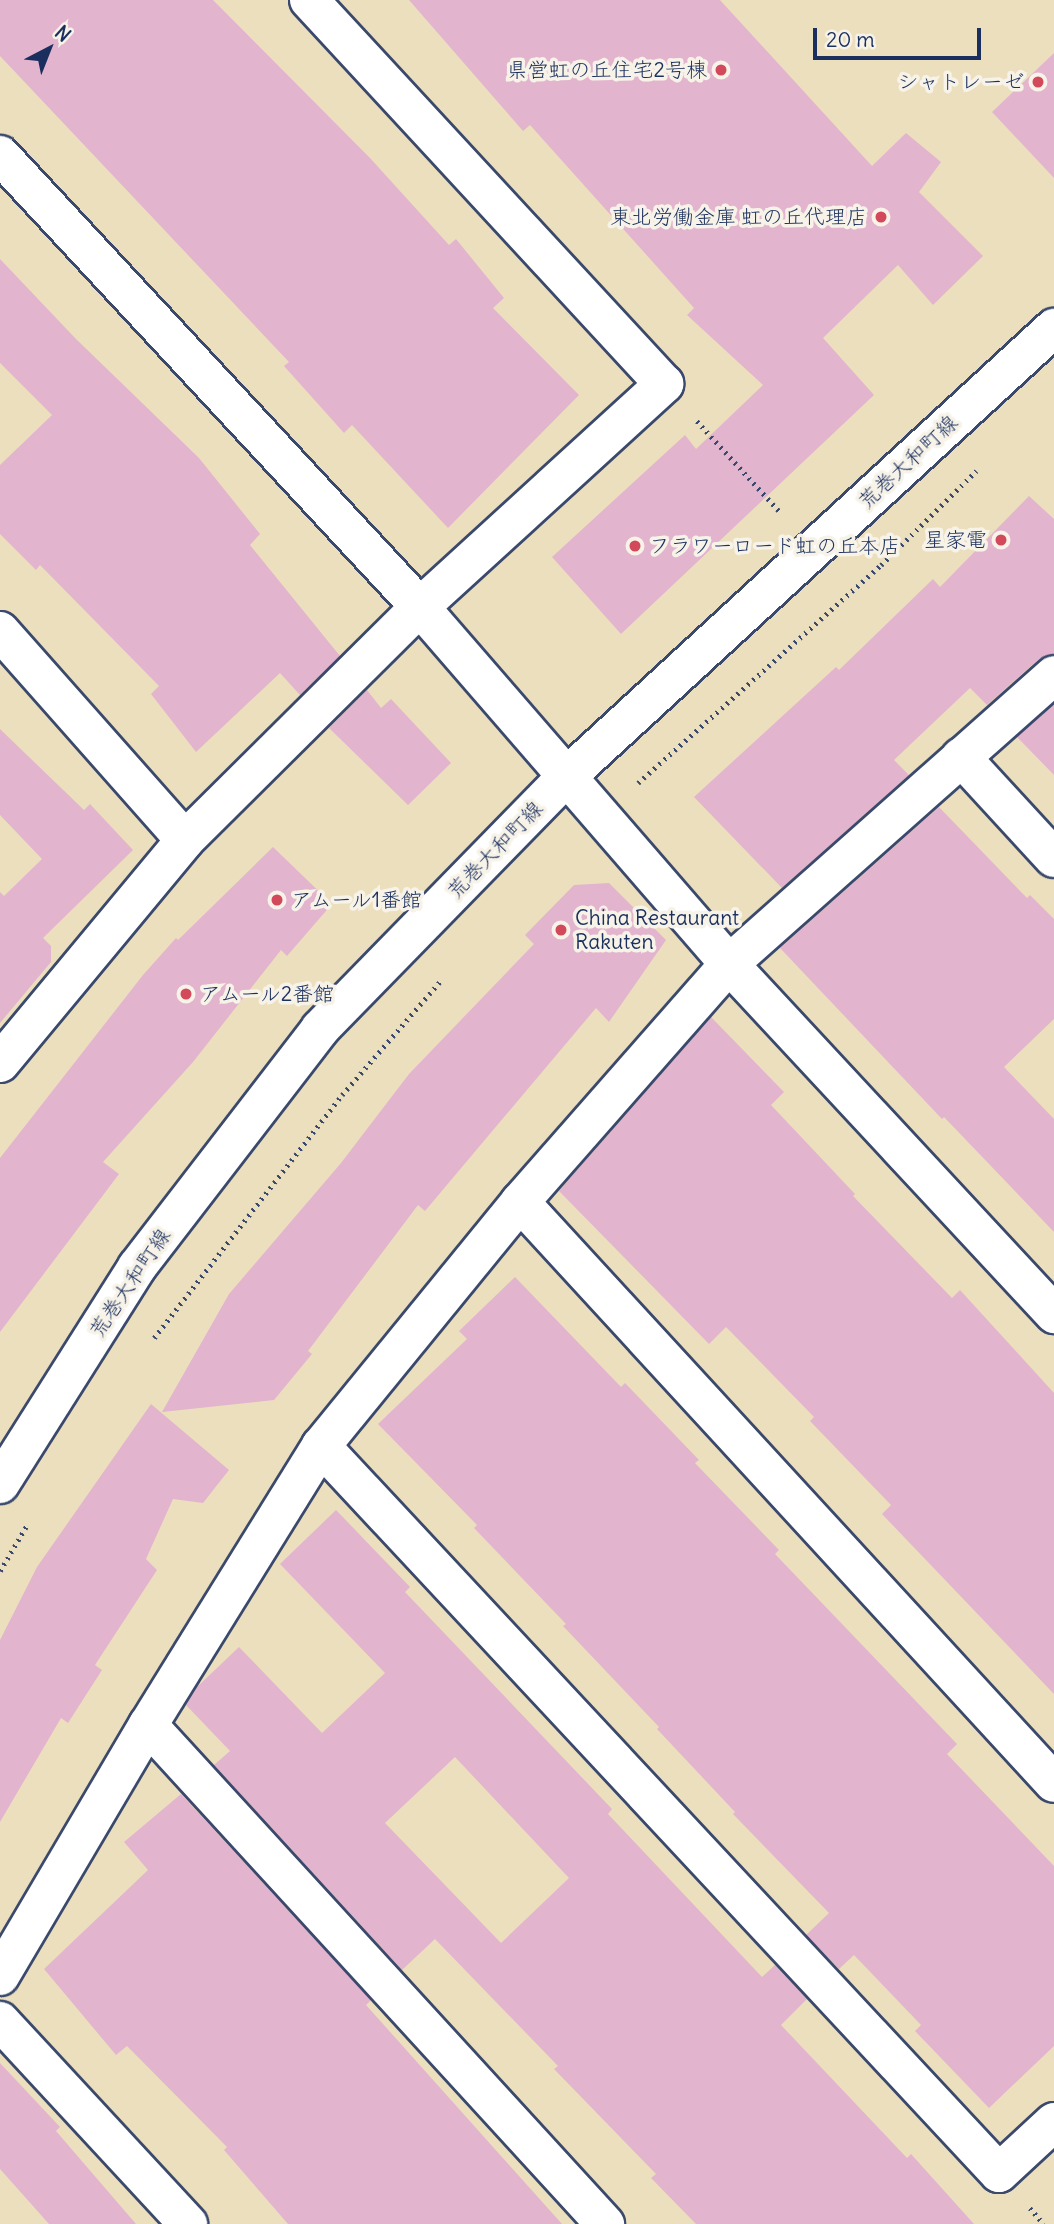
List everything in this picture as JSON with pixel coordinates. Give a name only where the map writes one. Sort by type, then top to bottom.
[{"type":"street","points":[[0,1063],[185,840],[420,607],[664,384],[309,0]]},
{"type":"street","points":[[0,155],[420,607],[565,778],[730,964],[1054,1314]]},
{"type":"street","name":"荒巻大和町線","points":[[0,1484],[137,1268],[320,1029],[565,778],[1054,328]]},
{"type":"street","points":[[0,631],[185,840]]},
{"type":"street","points":[[0,1976],[148,1725],[321,1446],[520,1202],[730,964],[1054,675]]},
{"type":"street","points":[[961,757],[1054,858]]},
{"type":"street","points":[[520,1202],[1054,1783]]},
{"type":"street","points":[[321,1446],[999,2173],[1054,2122]]},
{"type":"street","points":[[148,1725],[604,2224]]},
{"type":"street","points":[[0,2021],[187,2224]]},
{"type":"path","points":[[664,384],[782,514]]},
{"type":"path","points":[[600,817],[881,565],[977,470]]},
{"type":"path","points":[[147,1349],[342,1095],[448,972]]},
{"type":"path","points":[[0,1571],[30,1520]]},
{"type":"building","points":[[0,0],[213,0],[370,158],[449,245],[456,239],[504,298],[493,308],[579,395],[448,528],[352,425],[344,433],[284,366],[289,362],[0,56]]},
{"type":"building","points":[[409,0],[720,0],[872,166],[906,133],[941,162],[919,192],[983,256],[933,305],[898,265],[823,338],[874,395],[621,634],[552,557],[685,435],[696,449],[763,385],[687,315],[694,308],[530,125],[523,131]]},
{"type":"building","name":"シャトレーゼ","points":[[1054,53],[1054,178],[992,112]]},
{"type":"building","points":[[0,259],[76,339],[199,458],[260,534],[250,545],[340,656],[300,695],[280,673],[196,752],[151,694],[159,686],[40,565],[36,570],[0,534],[0,465],[52,415],[0,363]]},
{"type":"building","points":[[1029,496],[1054,519],[1054,654],[1039,659],[987,705],[970,688],[894,760],[909,775],[782,888],[694,797],[836,667],[839,670],[933,579],[940,587]]},
{"type":"building","points":[[367,690],[381,708],[391,699],[451,763],[408,805],[329,728]]},
{"type":"building","points":[[1054,704],[1054,775],[1017,737]]},
{"type":"building","points":[[0,729],[84,810],[90,804],[133,850],[43,938],[51,946],[51,962],[0,1023],[0,892],[4,896],[42,859],[0,815]]},
{"type":"building","points":[[939,807],[1027,898],[1030,895],[1054,919],[1054,1019],[1004,1067],[1054,1119],[1054,1232],[944,1117],[942,1119],[780,948]]},
{"type":"building","points":[[273,847],[332,904],[287,956],[281,950],[193,1062],[103,1162],[119,1174],[0,1332],[0,1158],[143,975],[176,938],[178,940]]},
{"type":"building","points":[[609,883],[666,940],[609,1022],[596,1008],[425,1211],[418,1205],[308,1351],[312,1354],[274,1400],[162,1412],[229,1294],[341,1163],[409,1074],[534,944],[525,935],[574,885]]},
{"type":"building","points":[[711,1017],[784,1092],[771,1105],[855,1194],[853,1196],[952,1298],[960,1290],[1054,1393],[1054,1694],[882,1514],[891,1505],[810,1421],[814,1417],[726,1327],[709,1344],[559,1191]]},
{"type":"building","points":[[515,1277],[621,1387],[625,1383],[699,1460],[695,1463],[779,1550],[775,1554],[957,1744],[947,1754],[1054,1866],[1054,2046],[989,2108],[915,2031],[921,2025],[854,1955],[839,1969],[806,1935],[829,1913],[733,1814],[735,1812],[657,1729],[659,1727],[563,1626],[566,1624],[474,1528],[477,1525],[378,1424],[467,1339],[459,1331]]},
{"type":"building","points":[[151,1404],[229,1470],[203,1503],[173,1499],[146,1559],[157,1570],[95,1665],[102,1670],[68,1723],[61,1718],[0,1822],[0,1640],[37,1567]]},
{"type":"building","points":[[336,1510],[410,1587],[405,1592],[612,1809],[608,1814],[762,1977],[775,1965],[807,1999],[781,2025],[907,2158],[911,2154],[974,2224],[696,2224],[651,2178],[656,2174],[554,2069],[558,2066],[435,1939],[402,1970],[214,1765],[230,1751],[186,1705],[197,1687],[239,1647],[322,1733],[385,1673],[280,1564]],"holes":[[[455,1757],[569,1878],[501,1943],[385,1823]]]},
{"type":"building","points":[[181,1794],[371,2000],[366,2005],[562,2224],[288,2224],[224,2150],[227,2147],[127,2046],[116,2055],[44,1969],[148,1870],[124,1842]]},
{"type":"building","points":[[0,2063],[60,2127],[56,2131],[136,2224],[49,2224],[0,2169]]},
{"type":"place","name":"県営虹の丘住宅2号棟","points":[[721,70]]},
{"type":"place","name":"シャトレーゼ","points":[[1038,82]]},
{"type":"place","name":"東北労働金庫 虹の丘代理店","points":[[881,217]]},
{"type":"place","name":"星家電","points":[[1001,540]]},
{"type":"place","name":"フラワーロード虹の丘本店","points":[[635,546]]},
{"type":"place","name":"アムール1番館","points":[[277,900]]},
{"type":"place","name":"China Restaurant Rakuten","points":[[561,930]]},
{"type":"place","name":"アムール2番館","points":[[186,994]]}]
